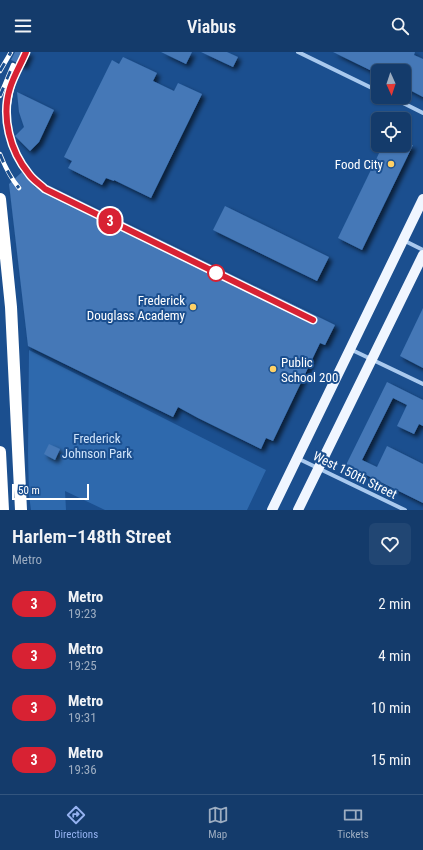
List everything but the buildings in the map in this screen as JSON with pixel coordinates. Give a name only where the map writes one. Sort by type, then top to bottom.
[{"type":"highway","points":[[0,199],[11,306],[21,510]]},
{"type":"highway","points":[[0,452],[3,510]]},
{"type":"main road","points":[[272,510],[423,199]]},
{"type":"main road","points":[[298,510],[423,255]]},
{"type":"street","points":[[298,52],[371,88]]},
{"type":"street","points":[[404,104],[423,113]]},
{"type":"street","points":[[403,240],[423,250]]},
{"type":"street","points":[[350,349],[423,384]]},
{"type":"street","name":"West 150th Street","points":[[297,458],[405,510]]},
{"type":"green space","name":"Frederick Johnson Park","points":[[29,350],[266,470],[247,510],[105,510],[65,491],[66,510],[31,510],[28,454]]},
{"type":"railway","points":[[0,71],[11,52]]},
{"type":"railway","points":[[0,96],[13,65]]},
{"type":"railway","points":[[19,67],[9,101],[8,117],[10,133],[14,148],[21,162],[45,189]]},
{"type":"railway","points":[[0,154],[8,172],[19,188]]},
{"type":"metro line","name":"3","points":[[26,52],[10,89],[7,102],[6,119],[9,137],[15,152],[29,175],[45,189],[313,320]]},
{"type":"place","name":"Food City","points":[[391,164]]},
{"type":"place","name":"Frederick Douglass Academy","points":[[193,307]]},
{"type":"place","name":"Public School 200","points":[[273,369]]}]
